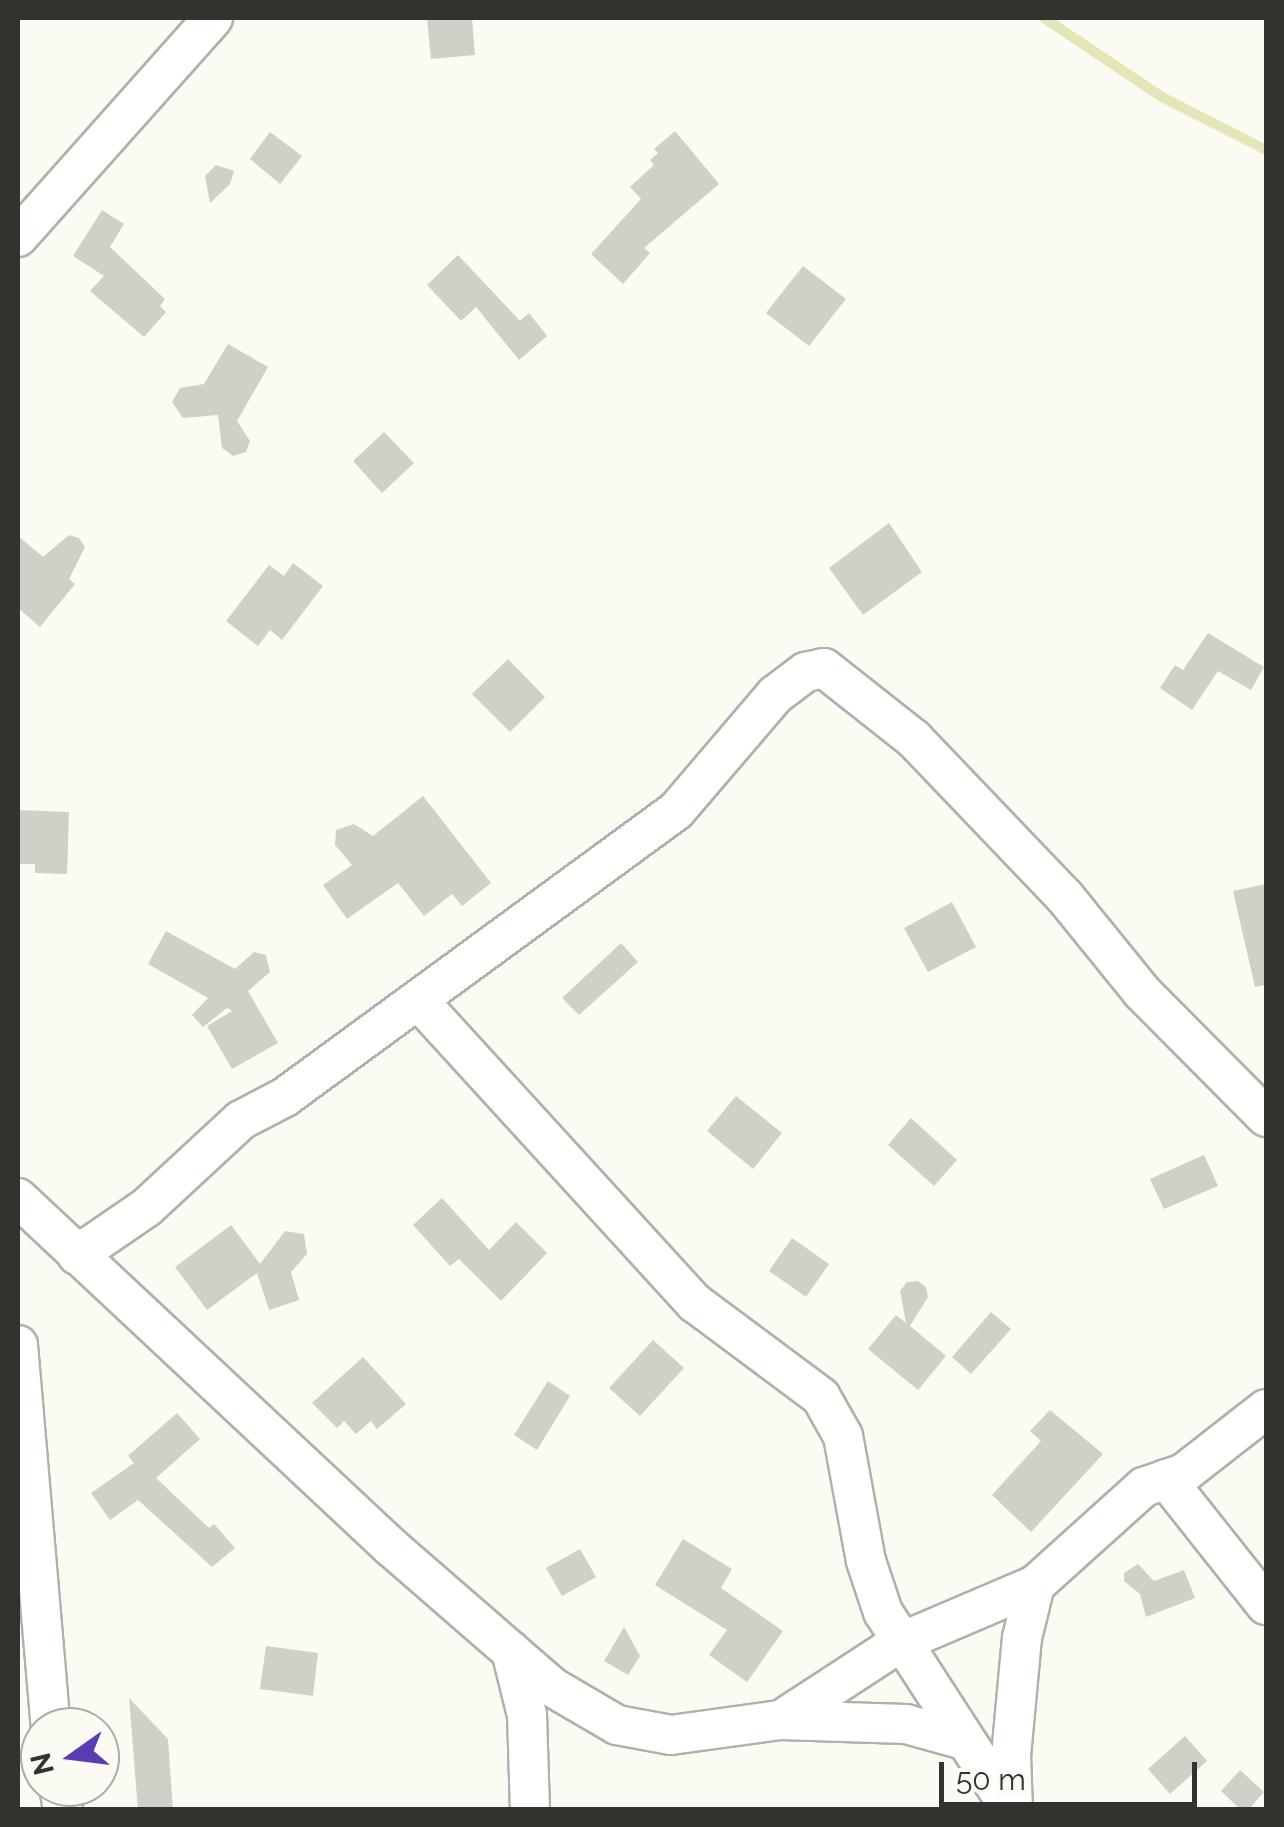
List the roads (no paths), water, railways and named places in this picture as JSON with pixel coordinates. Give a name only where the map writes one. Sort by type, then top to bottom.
[{"type":"street","points":[[18,237],[213,18]]},
{"type":"street","points":[[78,1255],[146,1207],[241,1120],[285,1096],[676,811],[775,695],[806,672],[824,668],[914,739],[1065,897],[1142,992],[1266,1117]]},
{"type":"street","points":[[418,1000],[694,1303],[821,1397],[843,1436],[866,1562],[882,1612],[1012,1810]]},
{"type":"street","points":[[18,1198],[377,1534],[552,1687],[617,1725],[671,1736],[781,1720],[906,1724],[964,1740]]},
{"type":"street","points":[[18,1345],[22,1456],[49,1707]]},
{"type":"street","points":[[781,1720],[899,1643],[1035,1585],[1144,1487],[1184,1473],[1266,1409]]},
{"type":"street","points":[[1166,1479],[1266,1605]]},
{"type":"street","points":[[1012,1810],[1011,1756],[1022,1638],[1035,1585]]},
{"type":"street","points":[[511,1651],[531,1749],[530,1810]]},
{"type":"waterway","points":[[1044,18],[1162,97],[1266,150]]}]
